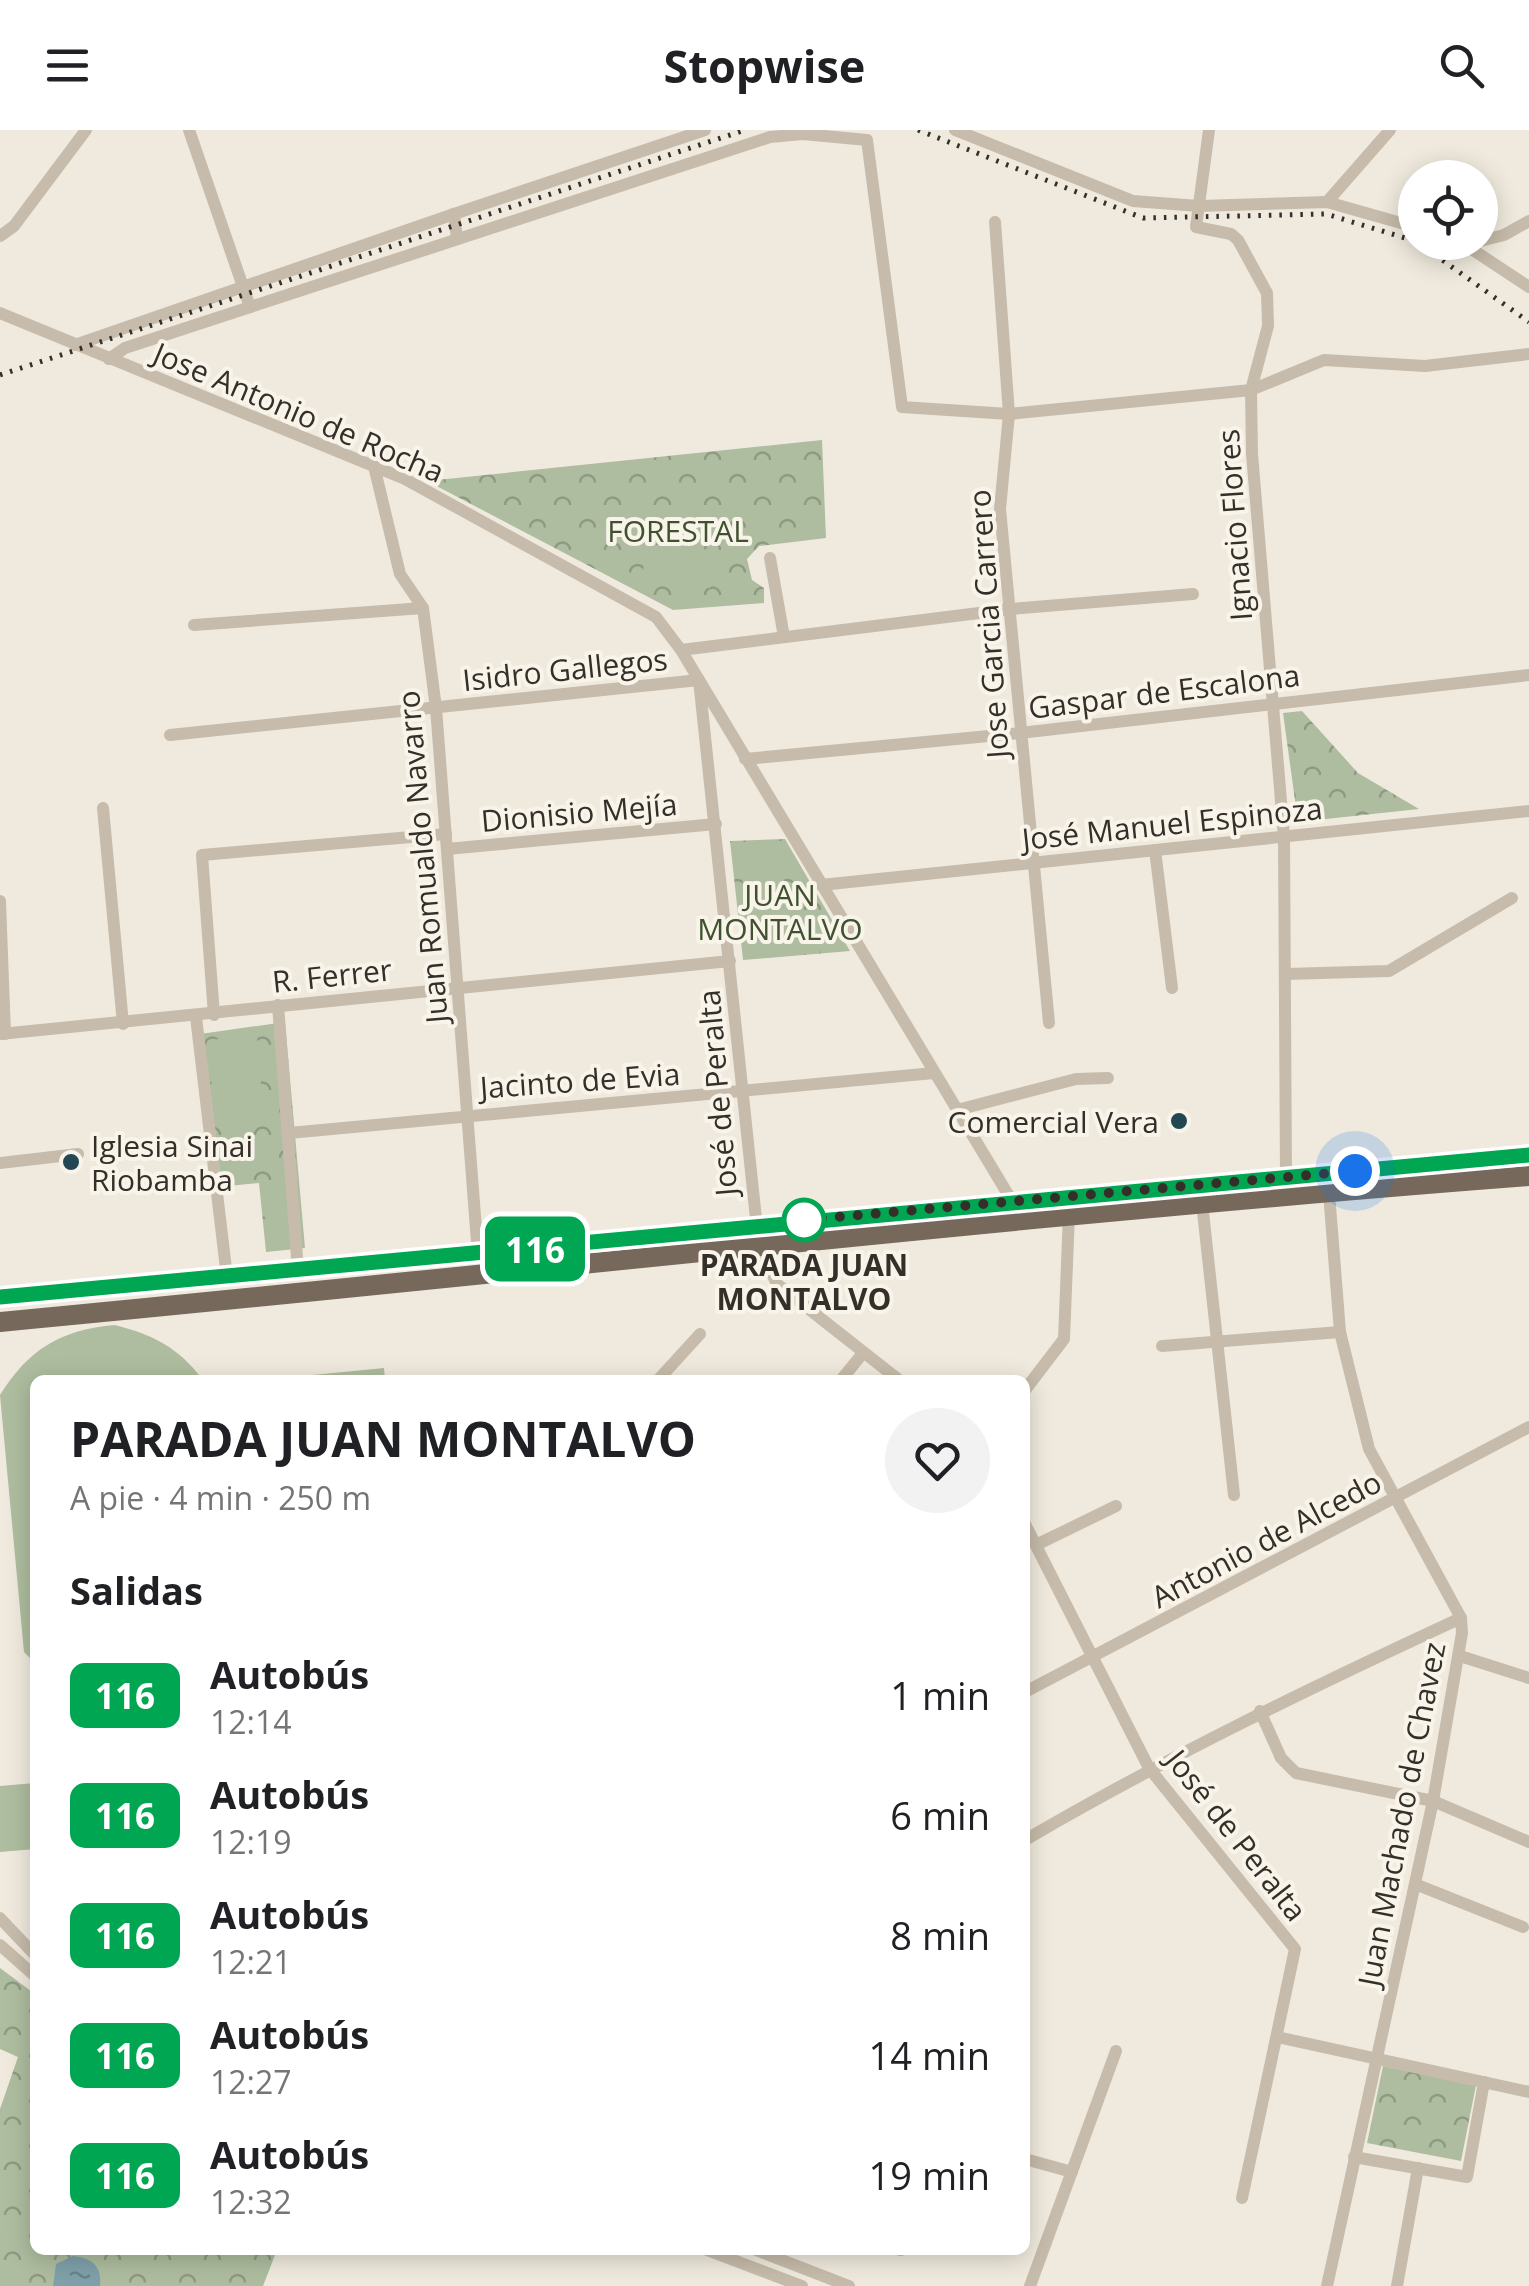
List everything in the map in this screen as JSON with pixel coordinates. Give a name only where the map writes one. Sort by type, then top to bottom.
[{"type":"main road","points":[[0,1297],[478,1255],[1012,1200],[1529,1155]]},
{"type":"main road","points":[[0,1322],[1069,1214],[1529,1176]]},
{"type":"street","points":[[0,236],[14,226],[86,130]]},
{"type":"street","points":[[189,130],[250,307]]},
{"type":"street","points":[[74,345],[242,284],[705,130]]},
{"type":"street","points":[[955,130],[1133,201],[1199,206],[1327,202],[1398,222]]},
{"type":"street","points":[[1199,206],[1210,130]]},
{"type":"street","points":[[1327,202],[1390,130]]},
{"type":"street","points":[[109,359],[125,348],[770,137],[803,134],[867,140],[902,407],[1009,414],[1250,390],[1324,360],[1425,366],[1529,354]]},
{"type":"street","name":"Ignacio Flores","points":[[1199,206],[1196,227],[1231,234],[1238,240],[1267,293],[1268,326],[1250,390],[1284,837],[1286,1178]]},
{"type":"street","points":[[454,214],[457,239]]},
{"type":"street","points":[[1498,236],[1529,221]]},
{"type":"street","name":"Jose Garcia Carrero","points":[[994,222],[1009,414],[1000,509],[1031,864],[1050,1023]]},
{"type":"street","points":[[1494,260],[1529,287]]},
{"type":"street","name":"Jose Antonio de Rocha","points":[[0,314],[374,466],[656,617],[682,650],[1012,1200]]},
{"type":"street","name":"Juan Romualdo Navarro","points":[[374,466],[400,574],[412,599],[423,608],[436,708],[478,1255]]},
{"type":"street","points":[[770,558],[784,637]]},
{"type":"street","points":[[682,650],[1011,608],[1193,594]]},
{"type":"street","points":[[194,625],[423,608]]},
{"type":"street","name":"Gaspar de Escalona","points":[[746,758],[1020,733],[1529,675]]},
{"type":"street","name":"Isidro Gallegos","points":[[170,736],[699,680]]},
{"type":"street","name":"José de Peralta","points":[[699,680],[758,1247],[777,1284],[892,1375]]},
{"type":"street","points":[[103,808],[123,1024]]},
{"type":"street","name":"José Manuel Espinoza","points":[[821,886],[1529,811]]},
{"type":"street","name":"Dionisio Mejía","points":[[447,849],[716,824]]},
{"type":"street","name":"Dionisio Mejía","points":[[214,1015],[202,855],[446,834]]},
{"type":"street","points":[[1155,850],[1172,988]]},
{"type":"street","points":[[1286,974],[1389,971],[1512,898]]},
{"type":"street","points":[[0,901],[2,1034]]},
{"type":"street","name":"R. Ferrer","points":[[2,1034],[730,961]]},
{"type":"street","points":[[278,1006],[298,1271]]},
{"type":"street","points":[[196,1017],[227,1278]]},
{"type":"street","name":"Jacinto de Evia","points":[[289,1132],[742,1094],[934,1073]]},
{"type":"street","points":[[957,1110],[1076,1080],[1108,1078]]},
{"type":"street","points":[[0,1163],[78,1154]]},
{"type":"street","name":"Juan Machado de Chavez","points":[[1327,2286],[1433,1801],[1460,1656],[1461,1618],[1393,1500],[1369,1449],[1340,1332],[1329,1193]]},
{"type":"street","points":[[1202,1203],[1234,1495]]},
{"type":"street","points":[[1030,1384],[1064,1340],[1069,1214]]},
{"type":"street","points":[[1162,1346],[1340,1332]]},
{"type":"street","points":[[663,1375],[700,1334]]},
{"type":"street","points":[[845,1375],[863,1353]]},
{"type":"street","name":"Antonio de Alcedo","points":[[1030,1690],[1529,1427]]},
{"type":"street","points":[[1036,1545],[1116,1506]]},
{"type":"street","name":"José de Peralta","points":[[1030,1534],[1149,1768],[1295,1949],[1242,2198]]},
{"type":"street","points":[[1030,1837],[1149,1768],[1260,1711],[1461,1618]]},
{"type":"street","points":[[1460,1656],[1529,1678]]},
{"type":"street","points":[[1260,1711],[1281,1758],[1296,1774],[1433,1801],[1529,1842]]},
{"type":"street","points":[[1415,1884],[1522,1927]]},
{"type":"street","points":[[0,1918],[30,1951]]},
{"type":"street","points":[[0,1945],[30,1972]]},
{"type":"street","points":[[1277,2037],[1529,2092]]},
{"type":"street","points":[[1030,2286],[1116,2051]]},
{"type":"street","points":[[1354,2157],[1467,2177],[1484,2082]]},
{"type":"street","points":[[1030,2160],[1072,2172]]},
{"type":"street","points":[[1397,2286],[1418,2168]]},
{"type":"street","points":[[720,2255],[802,2286]]},
{"type":"street","points":[[769,2255],[849,2286]]},
{"type":"green space","name":"FORESTAL","points":[[822,440],[826,538],[759,546],[747,559],[752,580],[764,588],[764,603],[673,610],[427,481]]},
{"type":"green space","points":[[646,544],[713,550],[710,588],[642,582]]},
{"type":"green space","points":[[1302,711],[1358,773],[1419,809],[1298,822],[1283,713]]},
{"type":"green space","name":"JUAN MONTALVO","points":[[785,839],[850,951],[743,960],[730,841]]},
{"type":"green space","points":[[782,841],[786,911],[745,914],[740,842]]},
{"type":"green space","points":[[819,916],[820,953],[751,959],[748,920]]},
{"type":"green space","points":[[285,1022],[305,1248],[266,1252],[259,1183],[217,1187],[200,1034]]},
{"type":"green space","points":[[257,1036],[264,1120],[215,1125],[208,1040]]},
{"type":"green space","points":[[296,1181],[300,1246],[268,1249],[262,1185]]},
{"type":"green space","points":[[115,1325],[142,1333],[165,1344],[199,1375],[30,1375],[30,1658],[24,1652],[0,1395],[35,1354],[62,1337]]},
{"type":"green space","points":[[384,1368],[385,1375],[313,1375]]},
{"type":"green space","points":[[30,1783],[30,1849],[0,1852],[0,1786]]},
{"type":"green space","points":[[0,1968],[30,1990],[30,2255],[275,2255],[263,2286],[0,2286],[0,2109],[18,2057],[0,2049]]},
{"type":"green space","points":[[1383,2066],[1476,2085],[1461,2161],[1367,2143]]},
{"type":"water","points":[[73,2256],[94,2264],[100,2286],[53,2286],[56,2264]]},
{"type":"railway","points":[[0,375],[745,130]]},
{"type":"railway","points":[[918,130],[1143,218],[1326,214],[1398,236]]},
{"type":"railway","points":[[1442,260],[1529,322]]},
{"type":"bus line","name":"116","points":[[0,1297],[478,1255],[1012,1200],[1529,1155]]},
{"type":"place","name":"Comercial Vera","points":[[1179,1121]]},
{"type":"place","name":"Iglesia Sinai Riobamba","points":[[71,1162]]},
{"type":"place","name":"PARADA JUAN MONTALVO","points":[[804,1220]]},
{"type":"route","points":[[804,1220],[1355,1171]]}]
